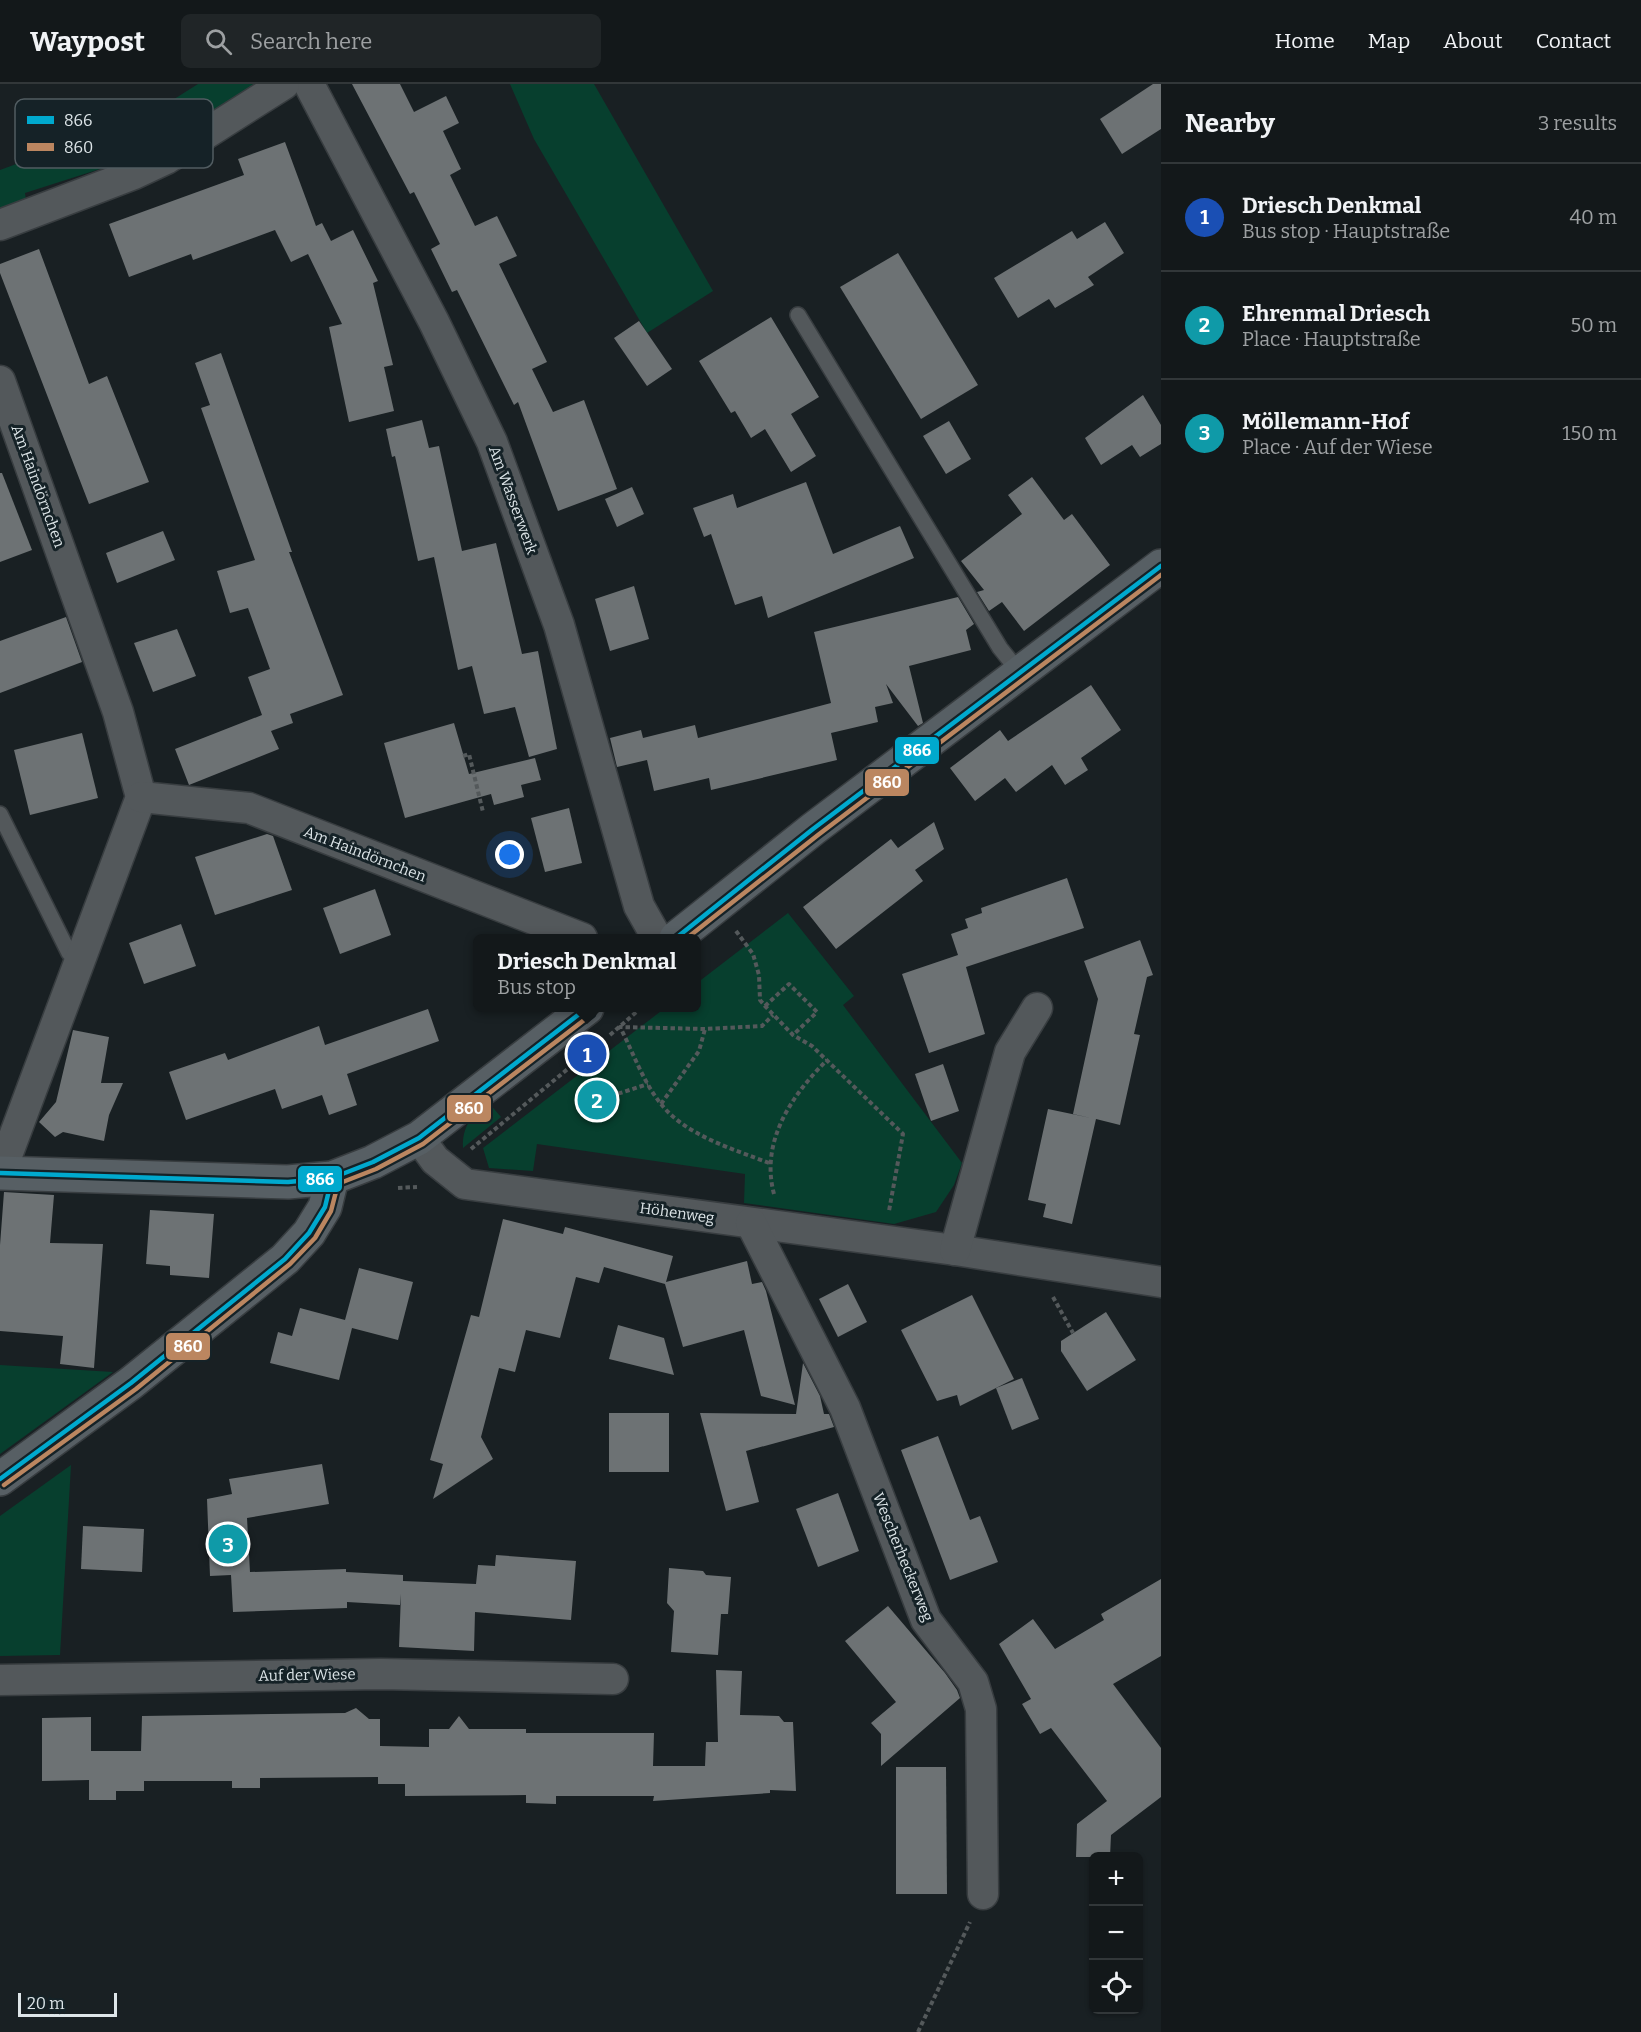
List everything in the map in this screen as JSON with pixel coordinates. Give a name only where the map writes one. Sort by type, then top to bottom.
[{"type":"street","points":[[213,129],[284,84]]},
{"type":"street","name":"Am Wasserwerk","points":[[309,84],[434,322],[492,441],[559,625],[639,906],[654,934]]},
{"type":"street","points":[[0,225],[147,168]]},
{"type":"street","name":"Am Haindörnchen","points":[[0,381],[118,712],[141,797],[249,808],[569,934]]},
{"type":"street","points":[[682,934],[813,829],[1161,567]]},
{"type":"street","points":[[141,797],[0,1174],[288,1182],[332,1178],[373,1162],[419,1138],[583,1012]]},
{"type":"street","points":[[955,1251],[1010,1052],[1036,1008]]},
{"type":"street","name":"Höhenweg","points":[[419,1138],[435,1160],[465,1184],[884,1241],[1161,1282]]},
{"type":"street","points":[[0,1479],[131,1383],[285,1259],[309,1233],[325,1208],[332,1178]]},
{"type":"street","name":"Wescherheckerweg","points":[[751,1223],[845,1408],[926,1620],[978,1691],[981,1709],[983,1894]]},
{"type":"street","name":"Auf der Wiese","points":[[0,1680],[381,1674],[613,1679]]},
{"type":"lane","points":[[798,315],[1000,648],[1020,673]]},
{"type":"lane","points":[[0,814],[69,953],[81,958]]},
{"type":"path","points":[[464,756],[469,754],[483,812]]},
{"type":"path","points":[[731,924],[753,954],[759,975],[760,1000],[794,1035],[812,1046],[903,1134],[884,1241]]},
{"type":"path","points":[[765,1006],[789,984],[818,1012],[794,1035]]},
{"type":"path","points":[[769,1163],[689,1127],[661,1104],[648,1084],[620,1027],[705,1029],[762,1026],[773,1015]]},
{"type":"path","points":[[661,1104],[699,1051],[705,1029]]},
{"type":"path","points":[[782,1227],[769,1163],[773,1140],[781,1122],[811,1076],[827,1060]]},
{"type":"path","points":[[610,1096],[648,1084]]},
{"type":"path","points":[[592,1088],[602,1088],[610,1096],[609,1108],[601,1114],[593,1113],[585,1105],[585,1095],[592,1088]]},
{"type":"path","points":[[918,2032],[983,1894]]},
{"type":"green space","points":[[198,84],[255,84],[213,112],[213,99],[174,99]]},
{"type":"green space","points":[[510,84],[594,84],[713,291],[647,333],[534,139]]},
{"type":"green space","points":[[15,164],[15,168],[103,168],[25,193],[26,200],[0,209],[0,170]]},
{"type":"green space","points":[[788,913],[854,996],[843,1005],[962,1163],[954,1185],[936,1212],[894,1224],[744,1203],[745,1174],[537,1144],[533,1171],[489,1168],[483,1148],[660,1012],[701,1012],[701,980]]},
{"type":"green space","points":[[488,1102],[501,1117],[463,1148],[466,1127]]},
{"type":"green space","points":[[0,1365],[113,1372],[0,1454]]},
{"type":"green space","points":[[71,1465],[60,1655],[0,1656],[0,1516]]},
{"type":"building","points":[[352,84],[400,84],[414,112],[446,96],[459,123],[443,131],[461,169],[450,175],[475,226],[497,216],[517,256],[499,264],[547,362],[532,369],[553,412],[584,400],[617,489],[558,511],[518,402],[514,405],[457,290],[452,292],[431,249],[440,244],[414,192],[410,194]]},
{"type":"building","points":[[1153,84],[1161,84],[1161,129],[1122,154],[1100,119]]},
{"type":"building","points":[[285,142],[316,226],[322,223],[331,241],[353,230],[378,281],[373,283],[393,365],[384,367],[394,411],[349,422],[329,327],[342,324],[308,254],[291,262],[275,230],[193,260],[191,254],[129,277],[109,224],[244,175],[238,159]]},
{"type":"building","points":[[1105,222],[1124,253],[1088,277],[1094,285],[1055,308],[1049,299],[1018,318],[994,278],[1072,231],[1077,239]]},
{"type":"building","points":[[39,249],[89,384],[107,376],[149,482],[89,504],[0,273],[0,264]]},
{"type":"building","points":[[898,253],[978,385],[921,419],[840,287]]},
{"type":"building","points":[[771,317],[819,397],[791,414],[816,456],[791,472],[765,429],[751,438],[735,411],[731,413],[699,361]]},
{"type":"building","points":[[639,321],[672,369],[647,386],[614,338]]},
{"type":"building","points":[[221,353],[292,552],[289,552],[343,695],[290,714],[293,723],[271,731],[279,749],[189,785],[175,749],[262,715],[248,677],[270,669],[248,608],[230,613],[217,571],[255,560],[201,408],[210,405],[195,363]]},
{"type":"building","points":[[1143,395],[1161,425],[1161,444],[1140,457],[1132,445],[1101,465],[1085,438]]},
{"type":"building","points":[[422,420],[429,448],[439,446],[462,551],[496,543],[522,654],[538,651],[557,749],[529,757],[515,707],[484,714],[472,666],[458,670],[434,557],[418,561],[395,456],[392,457],[386,429]]},
{"type":"building","points":[[949,421],[971,459],[946,474],[923,436]]},
{"type":"building","points":[[0,473],[2,473],[32,550],[0,562]]},
{"type":"building","points":[[1032,477],[1064,520],[1072,514],[1110,565],[1024,631],[1002,602],[989,611],[977,592],[984,590],[961,561],[1022,514],[1008,495]]},
{"type":"building","points":[[806,482],[833,554],[900,526],[914,558],[768,618],[762,596],[735,605],[711,534],[704,537],[693,508],[733,494],[737,508]]},
{"type":"building","points":[[632,487],[644,514],[617,527],[605,499]]},
{"type":"building","points":[[163,531],[175,560],[117,583],[106,553]]},
{"type":"building","points":[[634,586],[649,639],[610,651],[595,599]]},
{"type":"building","points":[[958,597],[974,624],[966,630],[971,650],[909,666],[923,723],[918,726],[886,684],[893,703],[875,707],[878,722],[831,733],[837,760],[711,790],[709,778],[654,791],[647,760],[617,767],[610,738],[641,730],[643,738],[695,725],[698,738],[831,703],[814,632]]},
{"type":"building","points":[[66,617],[82,662],[0,693],[0,641]]},
{"type":"building","points":[[177,629],[196,676],[153,692],[134,643]]},
{"type":"building","points":[[1091,685],[1121,730],[1081,758],[1088,770],[1065,785],[1052,765],[1016,792],[1005,778],[975,801],[950,768],[1000,730],[1008,741]]},
{"type":"building","points":[[454,723],[469,774],[535,758],[541,780],[521,785],[524,797],[494,805],[491,794],[405,818],[384,743]]},
{"type":"building","points":[[82,733],[98,798],[30,815],[14,750]]},
{"type":"building","points":[[569,808],[582,863],[545,872],[531,818]]},
{"type":"building","points":[[934,822],[944,849],[915,870],[923,881],[836,949],[803,907],[891,839],[898,848]]},
{"type":"building","points":[[267,834],[273,836],[292,890],[215,915],[195,857]]},
{"type":"building","points":[[1067,878],[1084,928],[966,967],[985,1034],[929,1053],[902,974],[958,955],[951,934],[968,928],[965,919],[982,913],[981,908]]},
{"type":"building","points":[[375,889],[391,935],[340,954],[323,908]]},
{"type":"building","points":[[181,924],[196,966],[144,984],[129,943]]},
{"type":"building","points":[[1140,940],[1153,975],[1147,977],[1134,1034],[1140,1035],[1120,1125],[1096,1119],[1072,1224],[1043,1217],[1046,1204],[1028,1200],[1048,1109],[1091,1118],[1073,1114],[1098,999],[1084,961]]},
{"type":"building","points":[[428,1009],[439,1041],[347,1074],[357,1105],[329,1115],[322,1095],[282,1109],[275,1089],[186,1120],[169,1072],[225,1053],[228,1060],[319,1026],[325,1045]]},
{"type":"building","points":[[73,1030],[109,1037],[101,1083],[123,1083],[109,1115],[104,1141],[63,1132],[55,1137],[39,1122],[56,1102]]},
{"type":"building","points":[[943,1064],[959,1111],[931,1121],[915,1074]]},
{"type":"building","points":[[4,1192],[54,1195],[50,1243],[103,1244],[94,1368],[60,1364],[63,1336],[0,1331],[0,1245]]},
{"type":"building","points":[[150,1210],[214,1214],[209,1278],[170,1275],[170,1266],[146,1264]]},
{"type":"building","points":[[503,1219],[563,1234],[565,1227],[673,1256],[666,1282],[747,1261],[752,1284],[762,1282],[766,1291],[795,1405],[761,1396],[744,1330],[683,1347],[665,1284],[604,1267],[599,1283],[576,1277],[560,1338],[526,1330],[515,1372],[499,1368],[481,1437],[493,1459],[433,1499],[443,1464],[430,1460],[471,1315],[479,1317]]},
{"type":"building","points":[[359,1268],[413,1282],[398,1340],[352,1328],[339,1380],[270,1363],[278,1332],[292,1336],[300,1308],[345,1320]]},
{"type":"building","points":[[848,1284],[867,1322],[838,1337],[819,1299]]},
{"type":"building","points":[[972,1295],[1014,1379],[960,1406],[957,1395],[937,1401],[901,1330]]},
{"type":"building","points":[[1106,1312],[1136,1360],[1087,1391],[1061,1351],[1061,1341]]},
{"type":"building","points":[[618,1325],[664,1338],[674,1375],[609,1359]]},
{"type":"building","points":[[803,1363],[820,1396],[824,1414],[829,1414],[834,1427],[746,1451],[759,1502],[726,1511],[700,1413],[796,1414]]},
{"type":"building","points":[[1022,1378],[1039,1419],[1012,1430],[996,1388]]},
{"type":"building","points":[[609,1413],[669,1413],[669,1472],[609,1472]]},
{"type":"building","points":[[938,1436],[970,1520],[980,1516],[998,1562],[950,1580],[901,1450]]},
{"type":"building","points":[[322,1464],[329,1504],[247,1518],[250,1572],[346,1569],[346,1572],[403,1575],[403,1581],[476,1584],[478,1565],[495,1566],[496,1555],[576,1561],[571,1620],[475,1612],[474,1651],[399,1647],[401,1594],[400,1605],[347,1602],[347,1608],[233,1612],[231,1575],[210,1576],[207,1499],[232,1494],[229,1479]]},
{"type":"building","points":[[838,1493],[859,1551],[818,1567],[796,1509]]},
{"type":"building","points":[[83,1526],[144,1529],[142,1572],[81,1569]]},
{"type":"building","points":[[669,1568],[703,1571],[706,1575],[731,1577],[728,1614],[721,1614],[718,1655],[671,1652],[674,1611],[667,1603]]},
{"type":"building","points":[[1161,1579],[1161,1656],[1113,1684],[1161,1748],[1161,1797],[1111,1835],[1110,1852],[1089,1852],[1089,1857],[1076,1857],[1077,1824],[1107,1801],[1051,1728],[1040,1734],[1022,1704],[1031,1699],[999,1644],[1033,1619],[1055,1649],[1104,1620],[1101,1614]]},
{"type":"building","points":[[888,1606],[945,1673],[960,1698],[881,1766],[881,1734],[871,1723],[896,1702],[845,1641]]},
{"type":"building","points":[[716,1670],[742,1671],[740,1715],[779,1716],[784,1722],[793,1722],[796,1791],[770,1790],[770,1793],[653,1801],[654,1796],[556,1796],[556,1804],[526,1803],[526,1795],[405,1796],[405,1784],[378,1784],[378,1777],[260,1778],[260,1788],[232,1788],[232,1781],[144,1781],[144,1791],[116,1791],[116,1800],[89,1800],[89,1780],[42,1781],[42,1718],[91,1717],[91,1751],[141,1751],[142,1716],[345,1713],[356,1708],[369,1719],[380,1719],[380,1746],[429,1747],[429,1729],[449,1729],[459,1716],[469,1729],[526,1729],[526,1733],[654,1733],[653,1766],[705,1766],[706,1742],[718,1742]]},
{"type":"building","points":[[896,1767],[946,1767],[947,1894],[896,1894]]},
{"type":"transit line","name":"866","points":[[681,934],[813,829],[1161,566]]},
{"type":"transit line","name":"860","points":[[692,934],[818,835],[1161,575]]},
{"type":"transit line","name":"866","points":[[0,1173],[288,1182],[332,1178],[373,1162],[419,1138],[582,1012]]},
{"type":"transit line","name":"860","points":[[335,1185],[376,1169],[423,1144],[592,1014]]},
{"type":"transit line","name":"866","points":[[0,1479],[131,1383],[285,1259],[309,1233],[325,1207],[332,1178]]},
{"type":"transit line","name":"860","points":[[4,1485],[136,1389],[290,1264],[315,1238],[331,1211],[339,1180]]},
{"type":"place","name":"Driesch Denkmal","points":[[587,1054]]},
{"type":"place","name":"Ehrenmal Driesch","points":[[597,1100]]},
{"type":"place","name":"Möllemann-Hof","points":[[228,1544]]}]
